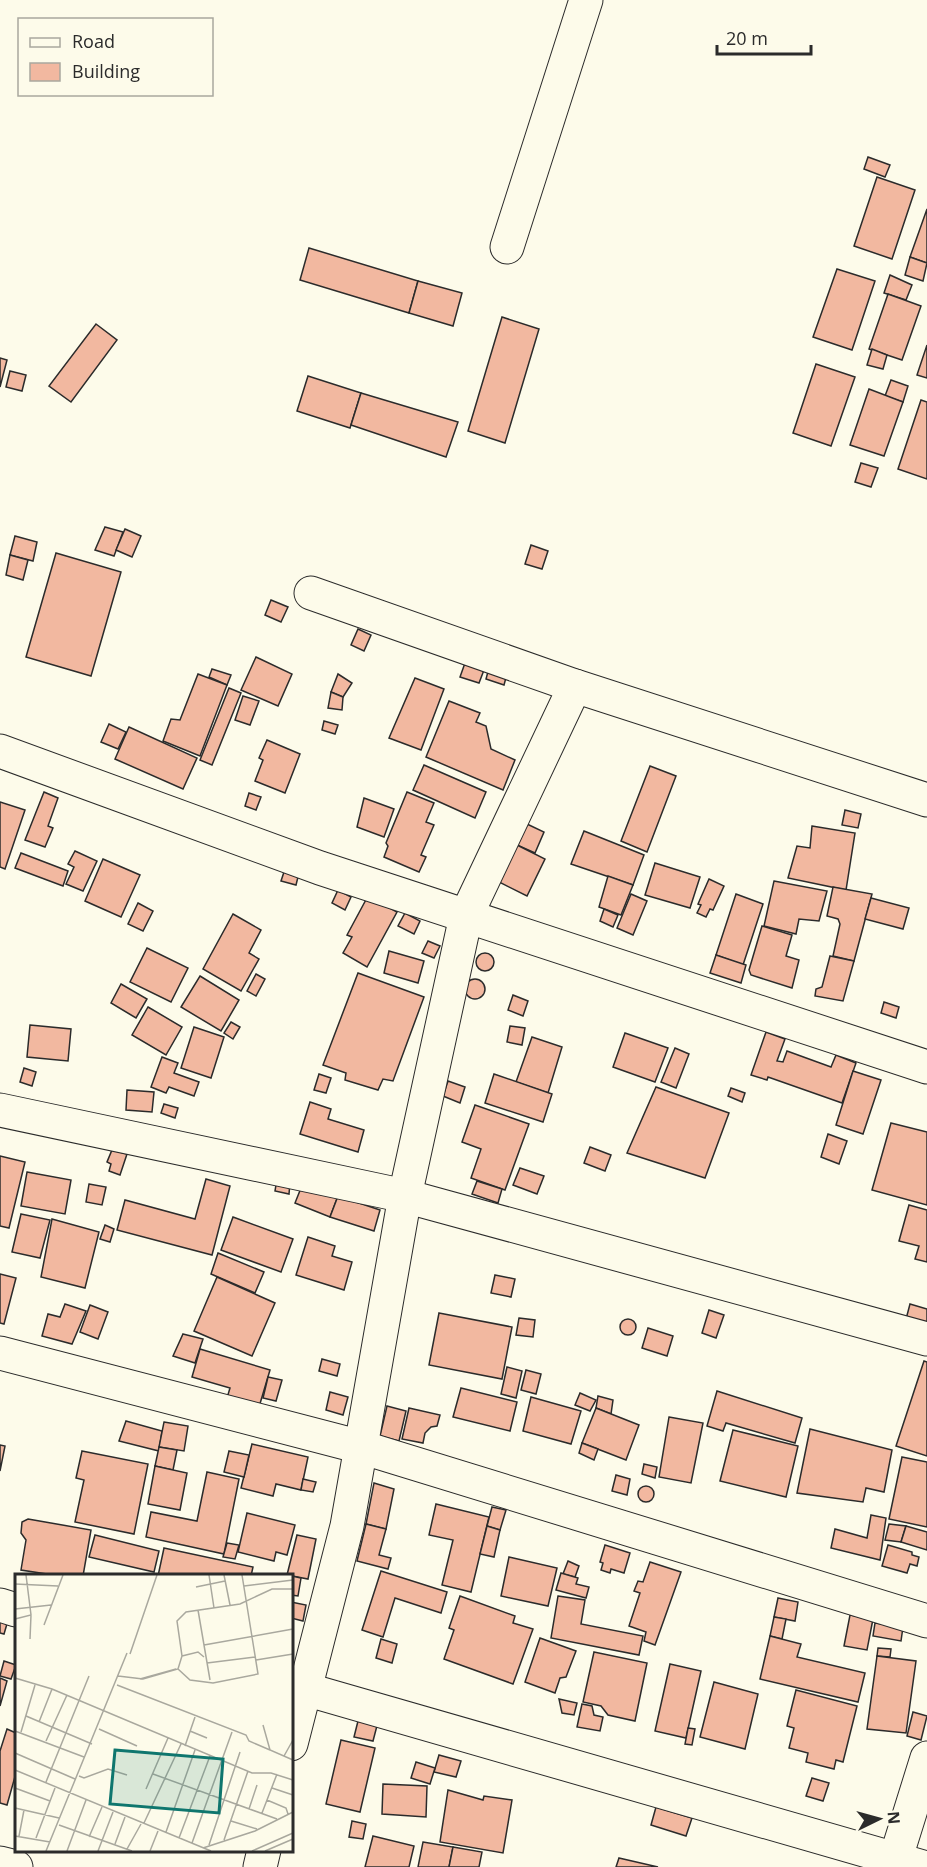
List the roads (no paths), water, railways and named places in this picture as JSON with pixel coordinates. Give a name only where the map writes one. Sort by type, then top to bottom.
[{"type":"street","points":[[507,247],[586,0]]},
{"type":"street","points":[[311,593],[575,686],[927,800]]},
{"type":"street","points":[[292,1736],[298,1687],[347,1526],[405,1196],[466,916],[575,686]]},
{"type":"street","points":[[0,751],[320,868],[927,1067]]},
{"type":"street","points":[[0,1110],[405,1196],[927,1339]]},
{"type":"street","points":[[0,1353],[361,1447],[927,1621]]},
{"type":"street","points":[[0,1605],[15,1610]]},
{"type":"street","points":[[298,1687],[903,1865],[927,1758]]},
{"type":"street","points":[[260,1867],[264,1852]]},
{"type":"street","points":[[0,1863],[16,1867]]}]
